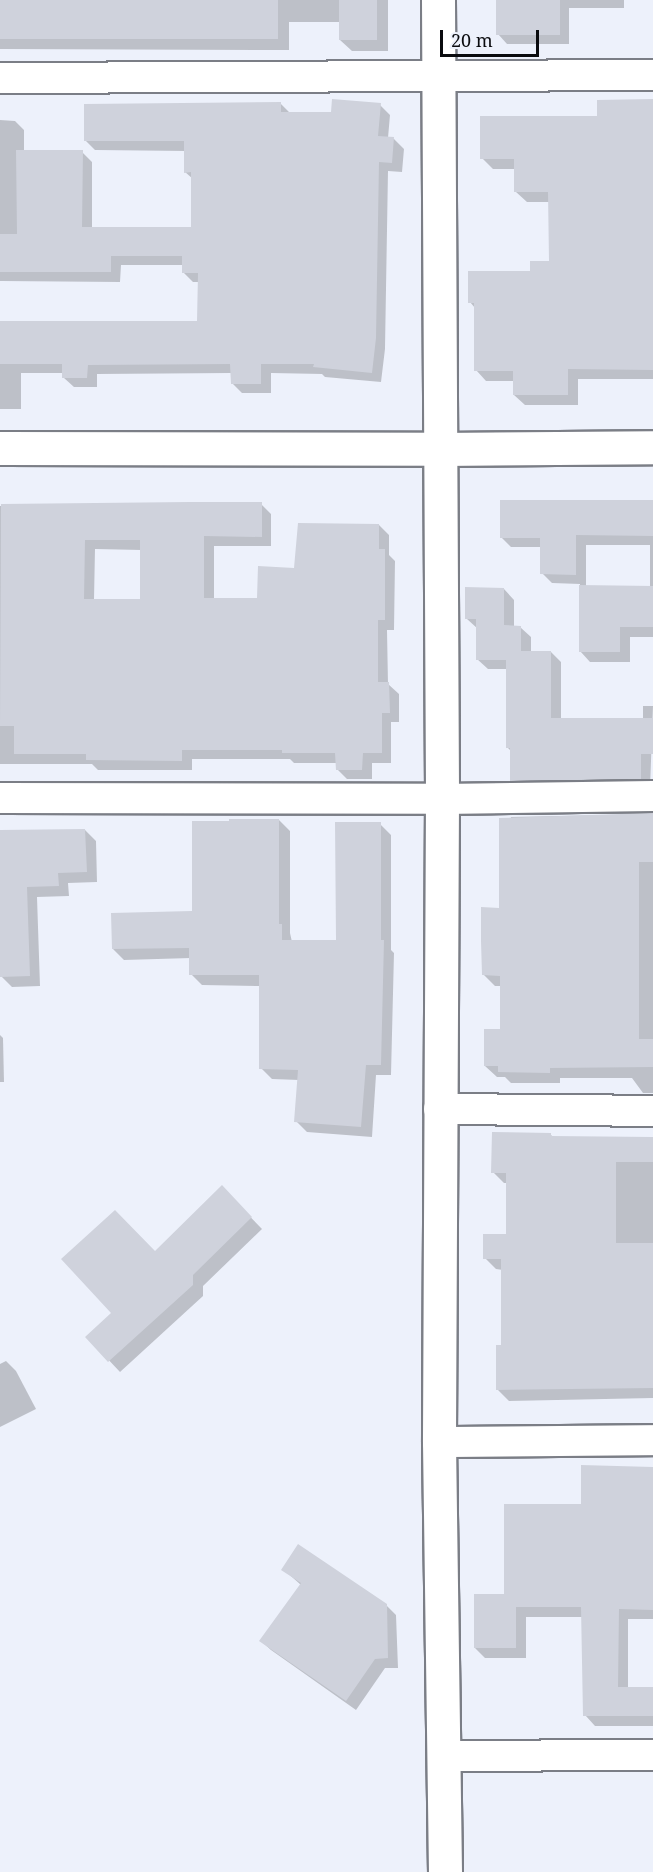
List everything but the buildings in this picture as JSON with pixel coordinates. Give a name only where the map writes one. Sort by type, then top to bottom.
[{"type":"street","points":[[438,0],[442,799],[439,1442],[446,1756],[445,1872]]},
{"type":"street","points":[[0,78],[653,75]]},
{"type":"street","points":[[0,448],[653,447]]},
{"type":"street","points":[[0,798],[442,799],[653,796]]},
{"type":"street","points":[[439,1109],[653,1110]]},
{"type":"street","points":[[439,1442],[653,1440]]},
{"type":"street","points":[[446,1756],[653,1755]]}]
